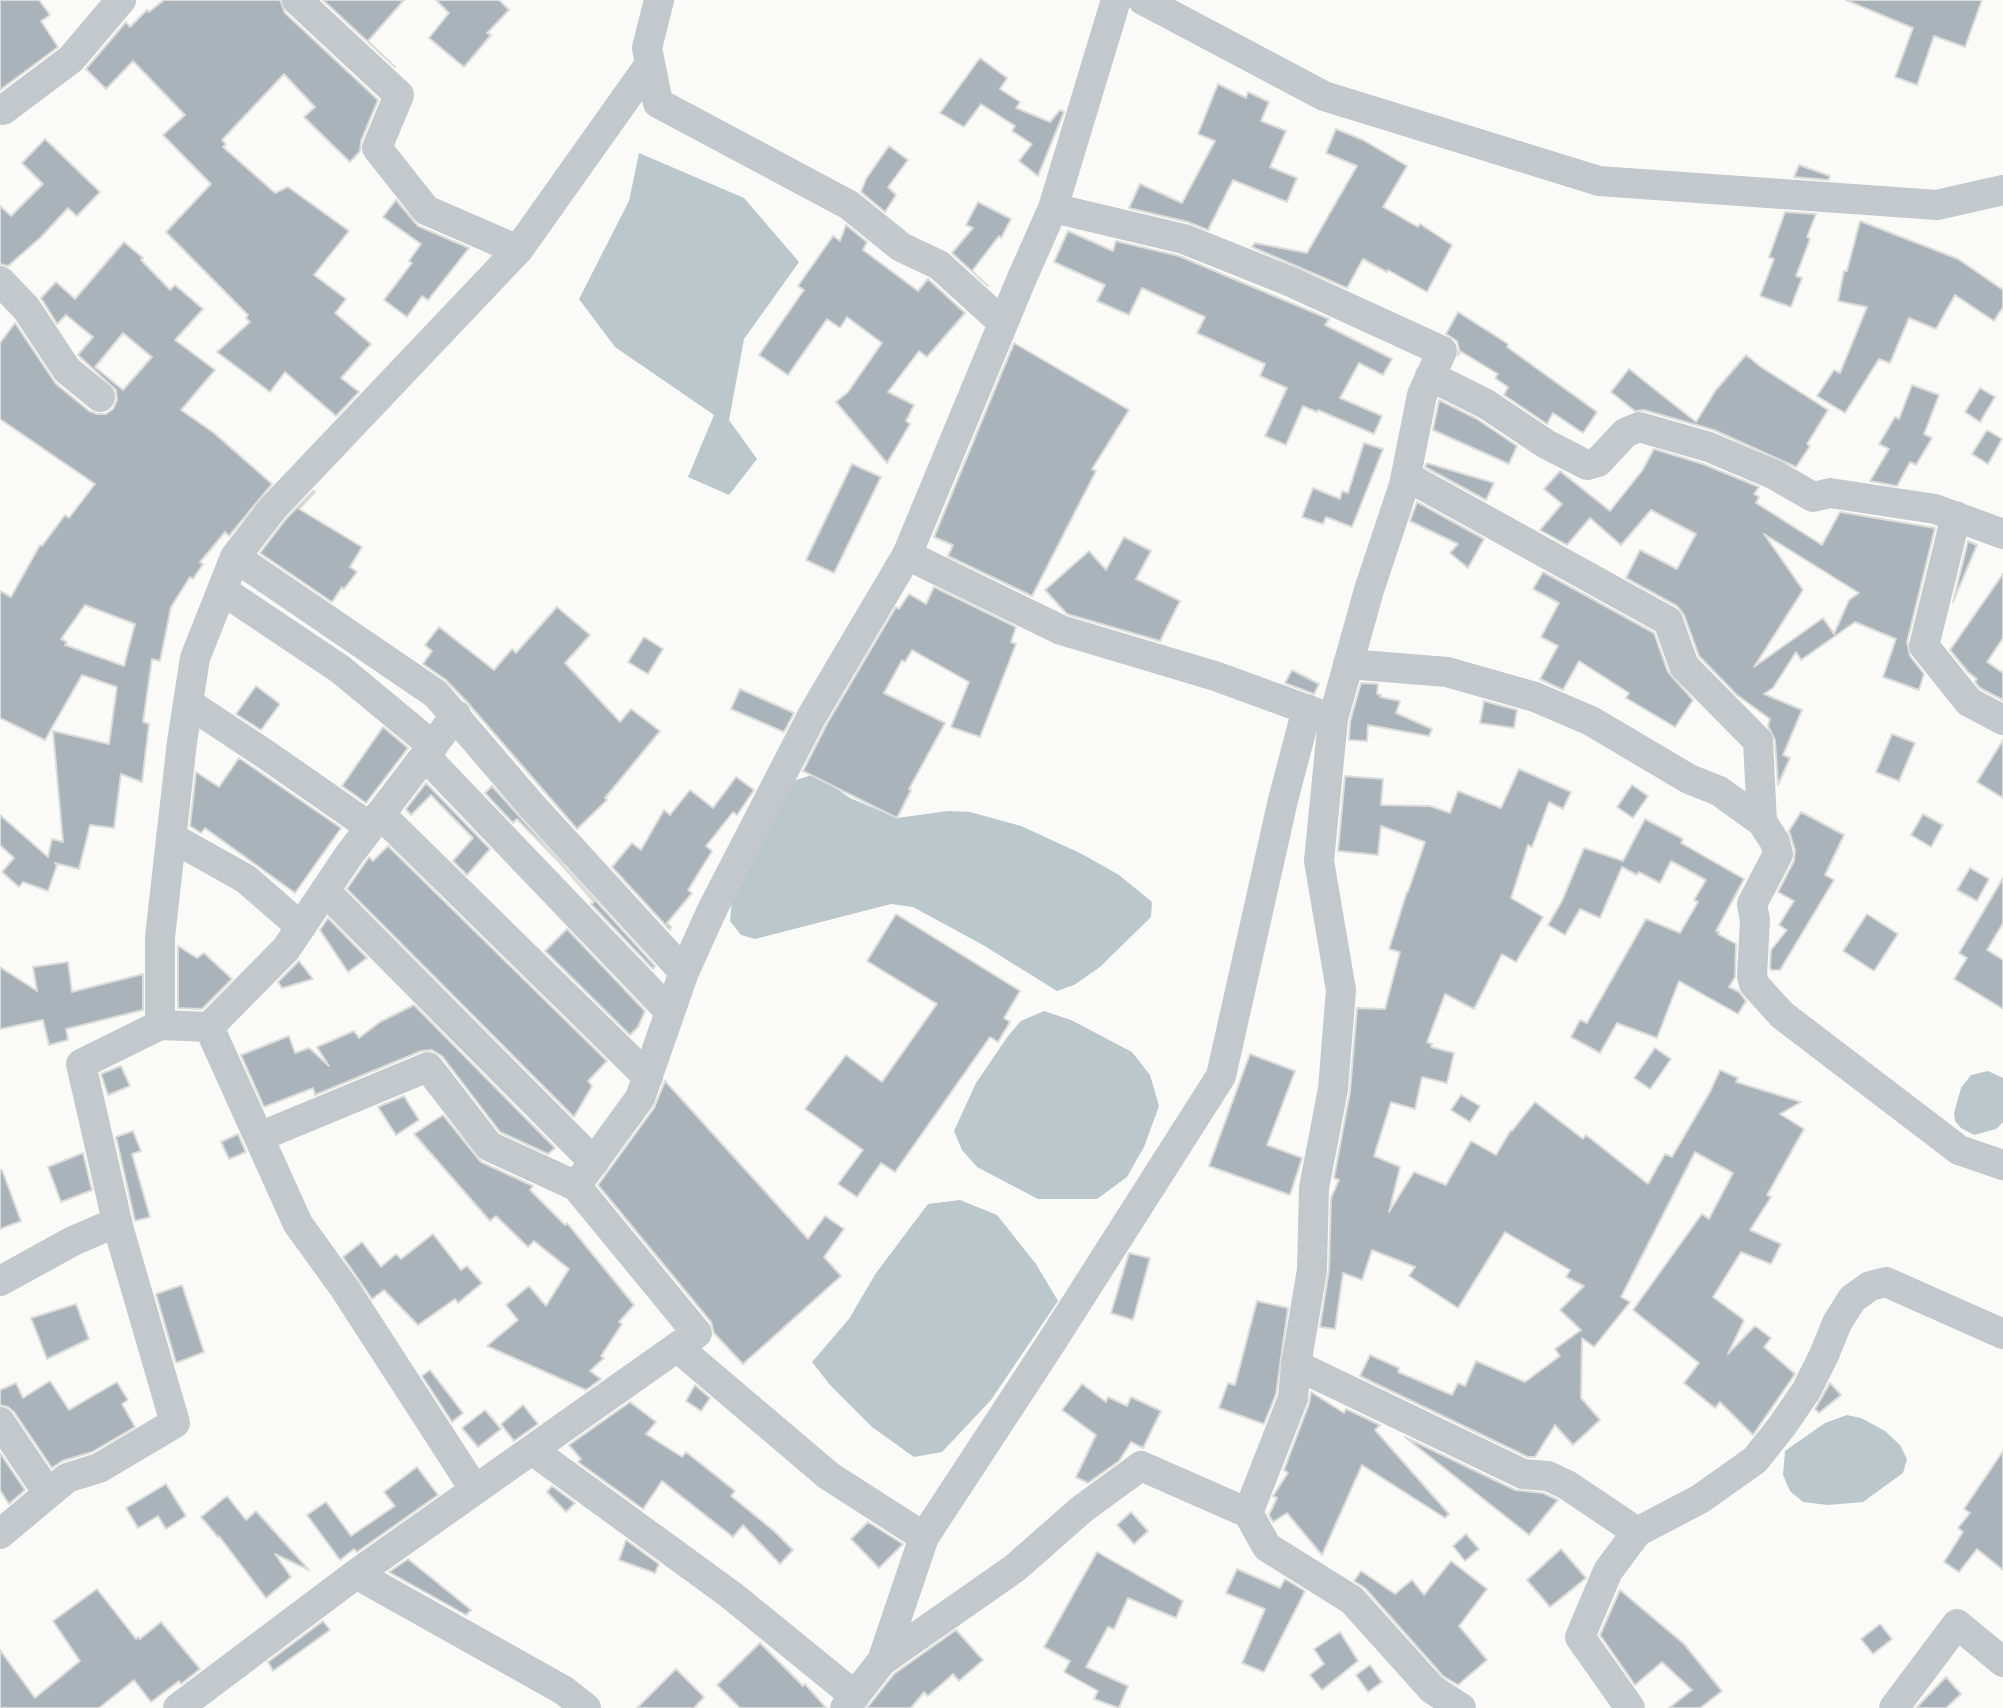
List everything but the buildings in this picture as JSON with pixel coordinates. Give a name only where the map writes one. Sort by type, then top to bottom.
[{"type":"street","points":[[0,109],[3,110],[71,59],[121,0]]},
{"type":"street","points":[[297,0],[399,95],[377,148],[426,210],[518,250]]},
{"type":"street","points":[[659,0],[647,48],[658,103],[849,205],[901,247],[939,265],[1003,323]]},
{"type":"street","points":[[576,1186],[640,1098],[684,972],[713,908],[813,714],[907,555],[1053,208],[1116,0]]},
{"type":"street","points":[[1143,0],[1324,96],[1599,181],[1937,205],[2003,190]]},
{"type":"street","points":[[160,1025],[160,937],[195,657],[235,557],[273,508],[518,250],[650,64]]},
{"type":"street","points":[[882,1661],[924,1537],[1221,1076],[1283,800],[1320,714],[1348,664],[1406,476],[1422,395],[1442,351],[1344,306],[1184,239],[1053,208]]},
{"type":"street","points":[[0,281],[26,308],[67,370],[100,397]]},
{"type":"street","points":[[1430,376],[1486,404],[1546,444],[1587,465],[1598,462],[1625,433],[1639,427],[1709,447],[1775,475],[1813,497],[1830,493],[1935,509],[2003,534]]},
{"type":"street","points":[[1406,476],[1668,621],[1684,666],[1758,741],[1762,822]]},
{"type":"street","points":[[1956,516],[1924,646],[1969,702],[2003,720]]},
{"type":"street","points":[[907,555],[1061,630],[1215,676],[1320,714]]},
{"type":"street","points":[[235,557],[436,694],[531,805],[684,972]]},
{"type":"street","points":[[222,590],[341,669],[429,751],[670,1012]]},
{"type":"street","points":[[1348,664],[1447,672],[1535,697],[1591,721],[1689,779],[1719,791],[1762,822],[1775,842],[1778,854],[1752,904],[1755,920],[1752,976],[1754,984],[1782,1016],[1959,1150],[2003,1165]]},
{"type":"street","points":[[188,703],[268,756],[375,821],[648,1077]]},
{"type":"street","points":[[1248,1513],[1293,1398],[1312,1270],[1314,1188],[1333,1089],[1341,990],[1319,861],[1320,714]]},
{"type":"street","points":[[0,1534],[67,1478],[99,1468],[175,1423],[117,1222],[81,1064],[160,1025],[209,1027],[286,949],[375,821],[456,715]]},
{"type":"street","points":[[171,837],[246,879],[300,927]]},
{"type":"street","points":[[325,891],[594,1162]]},
{"type":"street","points":[[209,1027],[298,1223],[345,1289],[475,1490]]},
{"type":"street","points":[[178,1708],[356,1574],[697,1333],[576,1186],[489,1146],[428,1068],[259,1137]]},
{"type":"street","points":[[0,1281],[73,1241],[117,1222]]},
{"type":"street","points":[[1630,1708],[1580,1637],[1608,1571],[1637,1532],[1700,1499],[1755,1460],[1806,1391],[1837,1323],[1852,1299],[1870,1286],[1886,1282],[2003,1334]]},
{"type":"street","points":[[677,1347],[829,1476],[924,1537]]},
{"type":"street","points":[[1296,1365],[1523,1474],[1548,1476],[1567,1485],[1637,1532]]},
{"type":"street","points":[[0,1422],[48,1493]]},
{"type":"street","points":[[532,1450],[731,1595],[850,1702],[882,1661],[1015,1567],[1082,1509],[1141,1466],[1248,1513],[1267,1547],[1352,1600],[1432,1689],[1461,1708]]},
{"type":"street","points":[[356,1574],[563,1690],[586,1708]]},
{"type":"street","points":[[1894,1708],[1957,1624],[2003,1662]]},
{"type":"shaded area","points":[[639,153],[744,198],[799,262],[744,339],[729,420],[757,459],[729,495],[688,477],[714,415],[615,347],[579,299],[629,201]]},
{"type":"shaded area","points":[[815,774],[850,798],[897,818],[948,811],[970,812],[1021,826],[1082,854],[1119,875],[1152,902],[1151,917],[1100,967],[1074,985],[1057,991],[983,945],[913,907],[891,904],[755,939],[741,935],[730,921],[732,900],[780,801],[796,780]]},
{"type":"shaded area","points":[[1044,1011],[1071,1020],[1132,1052],[1150,1075],[1159,1106],[1144,1147],[1127,1177],[1097,1199],[1038,1199],[977,1167],[962,1150],[954,1131],[976,1083],[1008,1036],[1021,1021]]},
{"type":"shaded area","points":[[1988,1071],[2003,1078],[2003,1122],[1996,1129],[1974,1135],[1961,1128],[1955,1121],[1954,1113],[1961,1088],[1971,1075]]},
{"type":"shaded area","points":[[960,1200],[997,1215],[1036,1264],[1058,1301],[991,1400],[942,1452],[914,1457],[872,1427],[830,1385],[812,1362],[849,1319],[876,1273],[928,1204]]},
{"type":"shaded area","points":[[1847,1415],[1861,1418],[1885,1431],[1900,1445],[1907,1459],[1903,1473],[1863,1502],[1828,1505],[1803,1502],[1790,1491],[1783,1475],[1785,1451],[1825,1423]]}]
